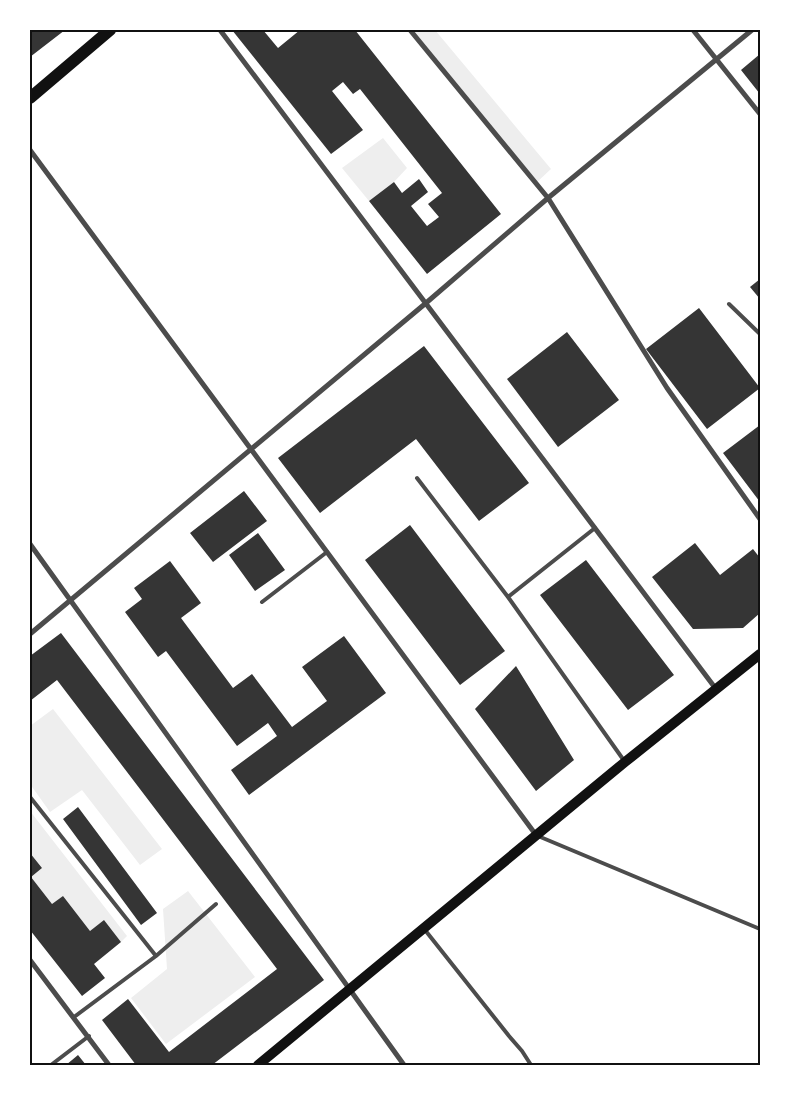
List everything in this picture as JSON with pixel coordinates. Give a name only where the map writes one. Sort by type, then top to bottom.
[{"type":"main road","points":[[30,98],[110,30]]},
{"type":"main road","points":[[258,1065],[625,762],[760,654]]},
{"type":"street","points":[[220,30],[716,689]]},
{"type":"street","points":[[410,30],[548,198],[667,388],[760,519]]},
{"type":"street","points":[[693,30],[760,114]]},
{"type":"street","points":[[30,634],[426,303],[548,198],[752,30]]},
{"type":"street","points":[[30,150],[536,835]]},
{"type":"street","points":[[30,544],[404,1065]]},
{"type":"street","points":[[30,960],[110,1065]]},
{"type":"lane","points":[[729,304],[760,334]]},
{"type":"lane","points":[[417,478],[508,597],[625,762]]},
{"type":"lane","points":[[508,597],[595,528]]},
{"type":"lane","points":[[262,602],[327,552]]},
{"type":"lane","points":[[30,796],[156,956]]},
{"type":"lane","points":[[536,835],[760,929]]},
{"type":"lane","points":[[74,1017],[156,956],[216,904]]},
{"type":"lane","points":[[424,928],[532,1065]]},
{"type":"lane","points":[[51,1065],[89,1036]]},
{"type":"shaded area","points":[[411,30],[435,30],[551,169],[536,183]]},
{"type":"shaded area","points":[[383,138],[407,168],[394,182],[369,201],[342,168]]},
{"type":"shaded area","points":[[53,709],[162,849],[140,865],[82,790],[50,812],[30,784],[30,726]]},
{"type":"shaded area","points":[[30,811],[127,936],[121,942],[104,920],[90,931],[63,896],[52,904],[31,877],[42,868],[30,853]]},
{"type":"shaded area","points":[[188,891],[255,977],[166,1044],[131,998],[167,969],[163,909]]},
{"type":"building","points":[[30,30],[65,30],[30,57]]},
{"type":"building","points":[[232,30],[263,30],[278,48],[300,30],[355,30],[501,214],[427,274],[369,201],[394,182],[402,193],[419,179],[428,192],[411,206],[427,226],[439,217],[428,204],[442,193],[360,89],[353,94],[343,82],[332,91],[363,130],[331,154]]},
{"type":"building","points":[[760,54],[760,94],[741,70]]},
{"type":"building","points":[[760,279],[760,299],[750,287]]},
{"type":"building","points":[[699,308],[760,388],[707,429],[646,349]]},
{"type":"building","points":[[567,332],[619,400],[558,447],[507,379]]},
{"type":"building","points":[[424,346],[529,483],[479,521],[416,439],[320,513],[278,458]]},
{"type":"building","points":[[760,425],[760,502],[723,453]]},
{"type":"building","points":[[244,491],[267,521],[213,562],[190,533]]},
{"type":"building","points":[[410,525],[505,651],[460,685],[365,560]]},
{"type":"building","points":[[258,533],[285,570],[255,591],[229,555]]},
{"type":"building","points":[[695,543],[720,575],[753,549],[760,558],[760,613],[743,628],[693,629],[652,577]]},
{"type":"building","points":[[586,560],[674,675],[628,710],[540,595]]},
{"type":"building","points":[[170,561],[201,603],[181,618],[233,688],[252,674],[292,727],[327,701],[302,667],[344,636],[386,693],[249,795],[231,770],[277,736],[268,723],[237,746],[166,651],[158,657],[125,612],[142,599],[134,588]]},
{"type":"building","points":[[61,633],[324,980],[212,1065],[136,1065],[102,1020],[128,999],[169,1052],[277,969],[57,680],[30,701],[30,656]]},
{"type":"building","points":[[516,666],[574,760],[536,791],[475,709]]},
{"type":"building","points":[[78,807],[157,913],[141,925],[63,819]]},
{"type":"building","points":[[30,853],[42,868],[31,877],[52,904],[63,896],[90,931],[104,920],[121,942],[94,964],[105,978],[82,996],[30,930]]},
{"type":"building","points":[[78,1055],[86,1065],[66,1065]]}]
